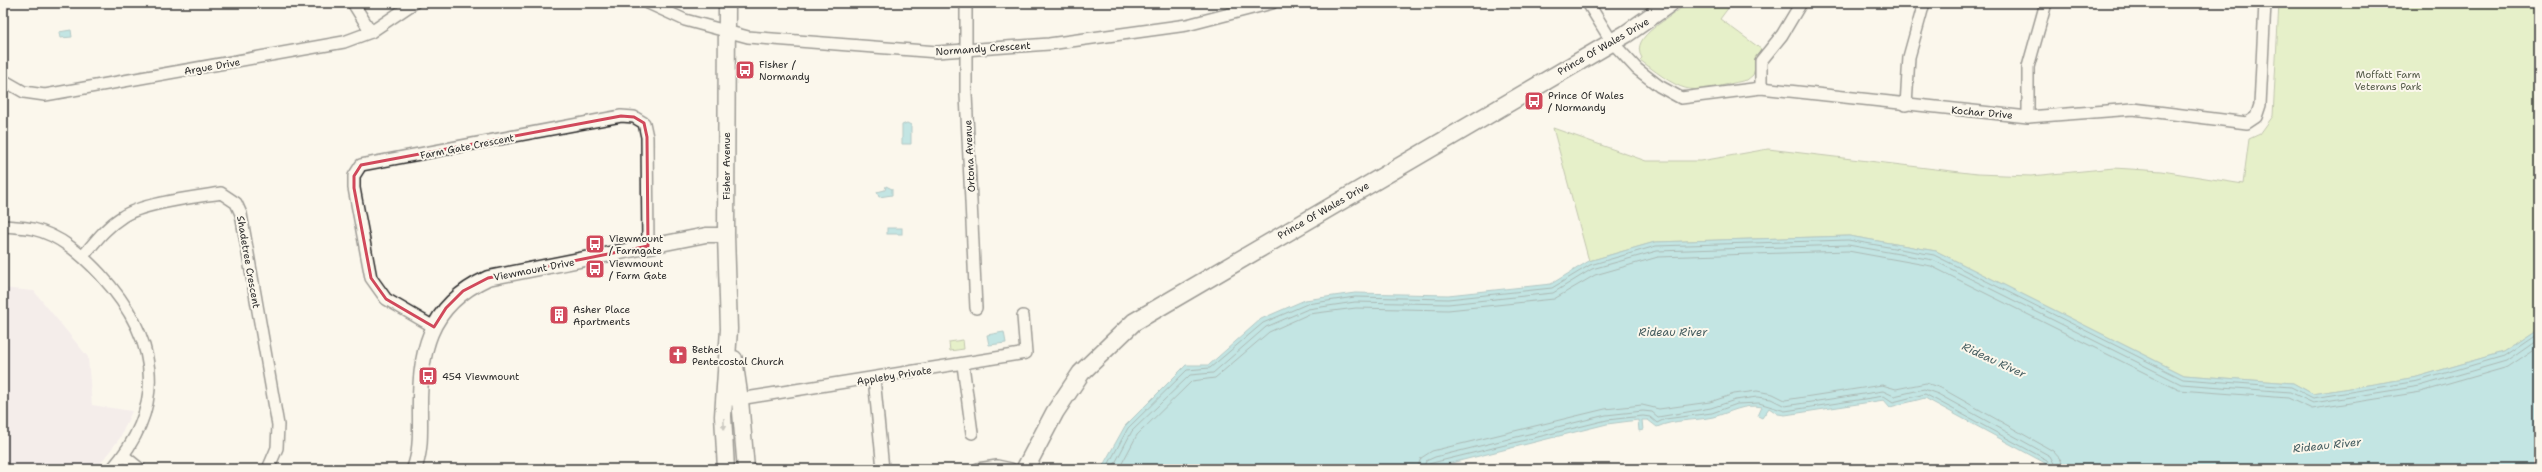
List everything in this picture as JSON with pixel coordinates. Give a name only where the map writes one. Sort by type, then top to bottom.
[{"type":"main road","name":"Fisher Avenue","points":[[726,469],[732,400],[726,235],[727,3]]},
{"type":"main road","name":"Prince Of Wales Drive","points":[[1025,469],[1055,412],[1081,373],[1134,322],[1612,42],[1657,14],[1670,3]]},
{"type":"main road","name":"Fisher Avenue","points":[[732,400],[746,469]]},
{"type":"street","points":[[353,3],[371,32]]},
{"type":"street","name":"Argue Drive","points":[[3,80],[24,92],[45,96],[344,42],[371,32],[414,3]]},
{"type":"street","name":"Normandy Crescent","points":[[648,3],[685,20],[748,37],[937,52],[1049,44],[1187,25],[1272,3]]},
{"type":"street","name":"Ortona Avenue","points":[[966,3],[966,94],[976,308]]},
{"type":"street","points":[[1588,3],[1612,42]]},
{"type":"street","points":[[1761,88],[1761,61],[1782,35],[1801,3]]},
{"type":"street","points":[[1906,105],[1910,57],[1924,3]]},
{"type":"street","points":[[2028,117],[2028,67],[2046,3]]},
{"type":"street","name":"Kochar Drive","points":[[1612,42],[1649,79],[1681,98],[1761,88],[1906,105],[2028,117],[2133,109],[2247,124],[2256,117],[2260,105],[2265,3]]},
{"type":"street","name":"Farm Gate Crescent","points":[[434,327],[386,299],[370,278],[354,188],[354,176],[361,165],[622,116],[634,117],[644,123],[647,137],[648,246]]},
{"type":"street","name":"Shadetree Crescent","points":[[83,256],[106,228],[124,215],[143,208],[221,194],[236,203],[241,214],[278,425],[277,448],[268,469]]},
{"type":"street","points":[[3,226],[34,229],[51,236],[83,256],[109,284],[132,317],[142,337],[148,357],[150,378],[146,406],[136,434],[124,456],[112,469]]},
{"type":"street","name":"Viewmount Drive","points":[[414,469],[420,444],[421,367],[424,348],[434,327],[456,297],[488,278],[706,235],[726,235]]},
{"type":"street","name":"Appleby Private","points":[[732,400],[963,365],[1026,353],[1023,316]]},
{"type":"street","points":[[963,365],[972,432]]},
{"type":"street","points":[[874,378],[883,469]]},
{"type":"street","points":[[124,456],[140,469]]},
{"type":"street","points":[[978,469],[997,466],[1011,469]]},
{"type":"highlighted area","points":[[621,116],[634,117],[644,123],[647,137],[648,246],[488,278],[463,291],[446,308],[434,327],[386,299],[371,278],[354,188],[354,176],[361,165]]},
{"type":"shaded area","points":[[3,288],[34,291],[88,357],[92,405],[132,411],[120,438],[96,469],[3,469]]},
{"type":"green space","points":[[1686,3],[1732,3],[1720,19],[1761,49],[1753,75],[1747,80],[1712,88],[1690,89],[1670,81],[1640,60],[1642,58],[1639,50],[1641,42],[1646,35]]},
{"type":"green space","name":"Moffatt Farm Veterans Park","points":[[2279,3],[2539,3],[2539,328],[2503,352],[2417,377],[2313,394],[2293,383],[2184,375],[1936,251],[1849,236],[1655,242],[1589,261],[1553,128],[1646,161],[1701,161],[1768,149],[1977,174],[2031,176],[2114,168],[2162,171],[2243,184],[2249,139],[2260,134],[2273,116]]},
{"type":"green space","points":[[963,340],[964,349],[950,351],[949,342]]},
{"type":"water","points":[[71,30],[72,37],[60,38],[59,32]]},
{"type":"water","points":[[907,123],[911,125],[911,144],[902,144],[902,125]]},
{"type":"water","points":[[886,186],[892,189],[892,195],[879,197],[877,192],[885,190]]},
{"type":"water","points":[[887,228],[902,228],[902,234],[887,234]]},
{"type":"water","name":"Rideau River","points":[[1849,236],[1936,251],[2184,375],[2293,383],[2313,394],[2417,377],[2503,352],[2539,328],[2539,469],[2049,469],[2045,463],[1925,398],[1890,407],[1884,400],[1785,415],[1778,414],[1769,408],[1762,418],[1758,416],[1762,407],[1749,406],[1713,417],[1678,421],[1657,427],[1648,420],[1642,420],[1643,430],[1639,431],[1638,420],[1607,424],[1427,469],[1101,469],[1125,426],[1186,365],[1209,365],[1261,319],[1305,300],[1355,293],[1448,295],[1551,284],[1589,261],[1655,242]]},
{"type":"water","points":[[1004,332],[1006,343],[989,345],[987,335]]},
{"type":"place","name":"Fisher / Normandy","points":[[745,70]]},
{"type":"place","name":"Prince Of Wales / Normandy","points":[[1534,101]]},
{"type":"place","name":"Viewmount / Farmgate","points":[[595,244]]},
{"type":"place","name":"Viewmount / Farm Gate","points":[[595,269]]},
{"type":"place","name":"Asher Place Apartments","points":[[559,315]]},
{"type":"place","name":"Bethel Pentecostal Church","points":[[678,355]]},
{"type":"place","name":"454 Viewmount","points":[[428,376]]}]
